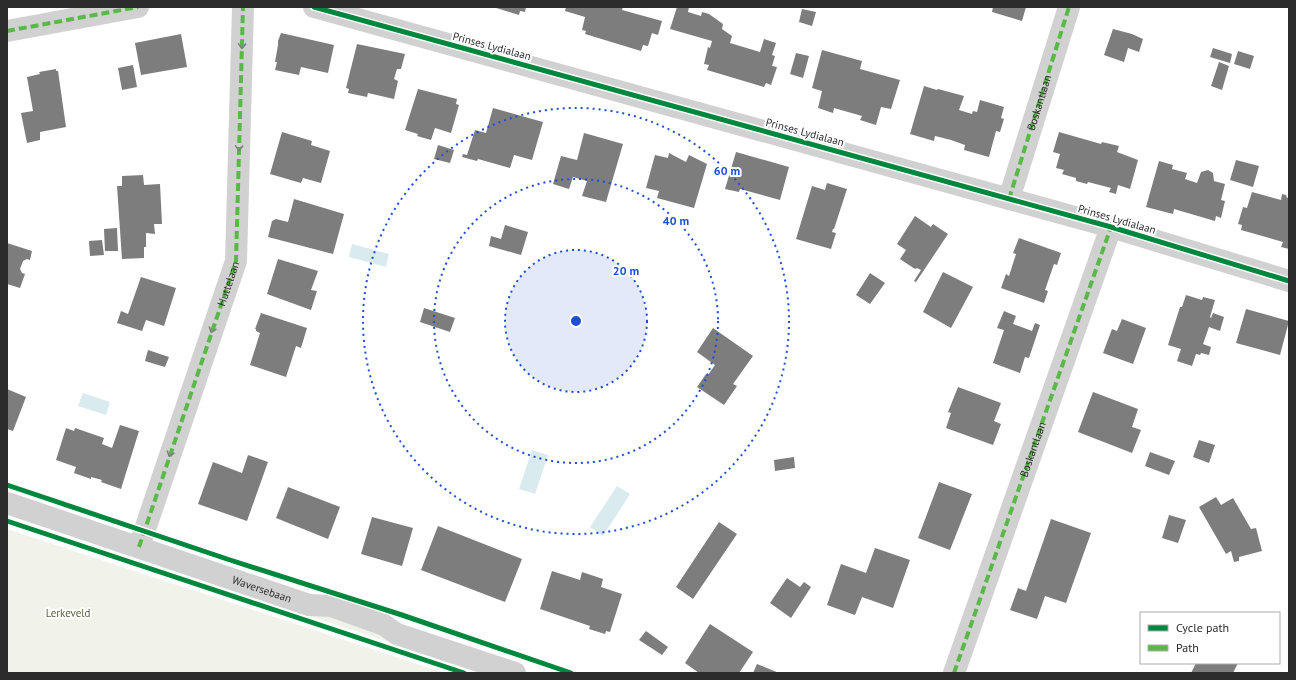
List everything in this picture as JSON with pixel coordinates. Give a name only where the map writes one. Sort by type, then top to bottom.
[{"type":"street","points":[[7,31],[138,7]]},
{"type":"street","name":"Huttelaan","points":[[139,547],[236,261],[243,7]]},
{"type":"street","name":"Prinses Lydialaan","points":[[314,7],[1111,227],[1289,280]]},
{"type":"street","name":"Boskantlaan","points":[[1009,199],[1069,7]]},
{"type":"street","name":"Boskantlaan","points":[[954,673],[1111,227]]},
{"type":"street","name":"Waversebaan","points":[[7,503],[309,605],[331,606],[384,625],[397,634],[516,673]]},
{"type":"green space","name":"Lerkeveld","points":[[7,529],[432,669],[445,673],[7,673]]},
{"type":"green space","points":[[306,615],[326,615],[373,628],[395,644]]},
{"type":"shaded area","points":[[352,244],[389,254],[386,267],[349,257]]},
{"type":"shaded area","points":[[83,393],[110,402],[106,415],[78,406]]},
{"type":"shaded area","points":[[532,450],[548,455],[535,494],[519,489]]},
{"type":"shaded area","points":[[617,486],[630,494],[603,536],[590,527]]},
{"type":"building","points":[[493,7],[526,7],[525,12],[520,11],[519,15]]},
{"type":"building","points":[[566,7],[623,7],[622,10],[662,21],[658,35],[652,33],[648,46],[643,45],[641,51],[585,34],[586,31],[582,30],[585,17],[565,11]]},
{"type":"building","points":[[677,7],[689,7],[688,12],[701,16],[702,12],[709,14],[723,24],[722,29],[732,36],[730,43],[760,52],[764,39],[776,43],[772,55],[775,56],[772,66],[777,67],[771,85],[766,83],[764,87],[707,70],[709,65],[704,64],[708,47],[710,48],[712,41],[670,29]]},
{"type":"building","points":[[993,7],[1026,7],[1022,21],[992,12]]},
{"type":"building","points":[[802,9],[816,12],[812,26],[799,22]]},
{"type":"building","points":[[1113,29],[1132,34],[1143,39],[1139,52],[1128,48],[1124,62],[1104,55]]},
{"type":"building","points":[[281,33],[334,45],[328,73],[301,67],[299,75],[275,70],[278,41]]},
{"type":"building","points":[[181,34],[187,67],[141,75],[135,43]]},
{"type":"building","points":[[357,44],[405,54],[401,69],[397,69],[394,79],[398,81],[394,99],[368,93],[367,97],[348,93],[349,89],[346,88]]},
{"type":"building","points":[[1213,48],[1232,54],[1230,63],[1210,57]]},
{"type":"building","points":[[822,50],[862,61],[860,69],[900,80],[891,109],[881,107],[876,125],[860,120],[862,116],[834,108],[833,113],[818,108],[822,91],[812,88]]},
{"type":"building","points":[[1238,51],[1254,56],[1250,69],[1234,64]]},
{"type":"building","points":[[796,53],[809,56],[803,78],[790,74]]},
{"type":"building","points":[[1219,62],[1229,66],[1222,90],[1211,86]]},
{"type":"building","points":[[133,65],[137,87],[122,90],[118,68]]},
{"type":"building","points":[[56,69],[56,71],[58,71],[66,127],[40,132],[40,140],[27,143],[21,113],[33,111],[27,77],[40,74],[39,72]]},
{"type":"building","points":[[924,86],[964,96],[959,110],[972,114],[973,111],[977,112],[980,100],[1004,107],[1001,118],[1004,119],[1000,132],[996,131],[989,157],[964,150],[965,145],[951,140],[935,136],[934,141],[910,134]]},
{"type":"building","points":[[418,89],[457,99],[456,104],[459,105],[451,133],[435,128],[431,140],[417,136],[418,134],[405,130]]},
{"type":"building","points":[[493,108],[543,122],[532,160],[514,155],[510,168],[478,159],[477,161],[462,157],[463,154],[467,155],[475,130],[486,133]]},
{"type":"building","points":[[282,132],[312,141],[311,145],[330,151],[321,183],[303,178],[301,183],[270,174]]},
{"type":"building","points":[[1059,132],[1101,144],[1102,142],[1119,146],[1117,152],[1138,160],[1130,189],[1118,185],[1116,194],[1109,192],[1111,188],[1088,182],[1087,184],[1076,181],[1076,178],[1062,174],[1064,170],[1056,168],[1060,154],[1053,152]]},
{"type":"building","points":[[584,133],[623,144],[606,202],[582,196],[587,181],[573,177],[569,189],[553,184],[561,156],[577,160]]},
{"type":"building","points":[[438,145],[454,150],[450,163],[434,159]]},
{"type":"building","points":[[736,152],[789,167],[780,200],[740,189],[739,192],[725,189]]},
{"type":"building","points":[[669,153],[686,162],[689,155],[707,164],[694,208],[657,198],[659,191],[646,188],[655,155],[668,158]]},
{"type":"building","points":[[1236,160],[1259,166],[1253,187],[1230,180]]},
{"type":"building","points":[[1159,161],[1173,165],[1172,169],[1187,173],[1185,179],[1197,183],[1201,172],[1208,170],[1213,173],[1214,181],[1225,184],[1221,200],[1225,201],[1221,218],[1216,216],[1215,221],[1174,209],[1173,214],[1146,207]]},
{"type":"building","points":[[143,175],[144,185],[160,184],[162,224],[154,224],[155,234],[146,233],[144,258],[122,259],[117,186],[122,186],[122,176]]},
{"type":"building","points":[[827,183],[847,189],[832,232],[836,233],[831,249],[796,239],[812,186],[825,190]]},
{"type":"building","points":[[1252,192],[1281,200],[1282,194],[1286,195],[1287,198],[1289,197],[1289,249],[1281,247],[1283,242],[1241,230],[1242,225],[1238,224],[1243,207],[1247,208]]},
{"type":"building","points":[[294,199],[344,214],[333,254],[268,237],[272,221],[276,219],[288,222]]},
{"type":"building","points":[[915,216],[931,227],[933,224],[948,234],[916,282],[914,281],[921,270],[917,268],[915,269],[900,259],[906,250],[897,244]]},
{"type":"building","points":[[505,225],[528,232],[521,255],[489,246],[491,236],[501,239]]},
{"type":"building","points":[[117,228],[118,251],[105,251],[104,229]]},
{"type":"building","points":[[1019,238],[1061,253],[1057,265],[1054,264],[1045,290],[1048,291],[1044,303],[1001,288],[1006,274],[1009,276],[1016,254],[1013,253]]},
{"type":"building","points":[[102,240],[104,255],[90,256],[89,241]]},
{"type":"building","points":[[7,243],[32,251],[30,260],[27,259],[23,261],[20,269],[22,273],[25,274],[20,288],[7,284]]},
{"type":"building","points":[[278,259],[318,271],[311,290],[317,291],[311,310],[267,294]]},
{"type":"building","points":[[943,272],[973,287],[951,328],[923,312]]},
{"type":"building","points":[[870,273],[885,283],[870,304],[856,295]]},
{"type":"building","points":[[141,277],[176,288],[164,326],[146,320],[142,331],[117,323],[121,311],[128,314]]},
{"type":"building","points":[[1186,295],[1202,300],[1203,297],[1215,300],[1210,317],[1211,318],[1213,313],[1224,317],[1220,331],[1209,327],[1203,344],[1211,347],[1209,355],[1201,353],[1200,355],[1196,354],[1192,366],[1177,361],[1181,349],[1168,345],[1180,307],[1182,307]]},
{"type":"building","points":[[424,308],[455,318],[450,332],[420,322]]},
{"type":"building","points":[[1246,309],[1289,321],[1280,355],[1236,343]]},
{"type":"building","points":[[1004,311],[1016,316],[1013,324],[1032,331],[1035,323],[1040,325],[1029,358],[1025,357],[1020,373],[993,363],[1004,330],[997,328]]},
{"type":"building","points":[[261,313],[307,328],[301,348],[296,346],[286,377],[250,365],[260,333],[255,329]]},
{"type":"building","points":[[1122,319],[1146,328],[1133,364],[1103,353],[1112,329],[1117,331]]},
{"type":"building","points":[[713,328],[753,356],[733,384],[737,386],[724,405],[697,387],[706,374],[708,375],[715,365],[697,352]]},
{"type":"building","points":[[148,350],[169,357],[165,367],[145,361]]},
{"type":"building","points":[[958,387],[1001,403],[994,421],[1001,424],[993,445],[946,428],[951,413],[948,412]]},
{"type":"building","points":[[7,389],[26,397],[13,431],[7,429]]},
{"type":"building","points":[[1093,392],[1138,409],[1132,427],[1141,430],[1132,453],[1078,432]]},
{"type":"building","points":[[120,425],[139,431],[121,489],[101,482],[102,480],[91,477],[91,479],[74,473],[76,467],[56,460],[66,428],[74,431],[75,428],[104,438],[102,444],[112,448]]},
{"type":"building","points":[[1199,440],[1215,445],[1209,463],[1193,457]]},
{"type":"building","points":[[1150,452],[1175,461],[1169,475],[1145,466]]},
{"type":"building","points":[[248,455],[268,462],[247,521],[198,504],[213,462],[242,473]]},
{"type":"building","points":[[794,457],[795,468],[775,471],[774,460]]},
{"type":"building","points":[[939,482],[972,494],[950,550],[918,538]]},
{"type":"building","points":[[288,487],[340,507],[328,539],[276,518]]},
{"type":"building","points":[[1216,497],[1221,505],[1233,498],[1251,529],[1256,528],[1262,551],[1239,557],[1239,561],[1234,562],[1231,551],[1226,554],[1199,507]]},
{"type":"building","points":[[1169,515],[1186,520],[1178,543],[1162,538]]},
{"type":"building","points":[[372,517],[413,528],[402,566],[361,554]]},
{"type":"building","points":[[1051,519],[1091,533],[1066,603],[1045,596],[1037,619],[1010,610],[1018,588],[1026,591]]},
{"type":"building","points":[[719,522],[737,534],[693,599],[676,587]]},
{"type":"building","points":[[438,526],[522,559],[505,602],[421,570]]},
{"type":"building","points":[[875,548],[910,560],[893,608],[862,597],[855,615],[827,605],[841,564],[866,573]]},
{"type":"building","points":[[552,571],[580,580],[582,572],[603,579],[601,587],[622,594],[610,632],[606,631],[605,634],[589,629],[590,626],[540,609]]},
{"type":"building","points":[[787,578],[800,587],[804,582],[811,587],[791,618],[770,603]]},
{"type":"building","points":[[710,624],[753,652],[739,673],[699,673],[685,663]]},
{"type":"building","points":[[646,631],[668,647],[662,655],[639,640]]},
{"type":"building","points":[[757,664],[779,673],[753,673]]},
{"type":"building","points":[[1196,664],[1238,664],[1233,673],[1191,673]]},
{"type":"marked path","points":[[7,31],[138,7]]},
{"type":"marked path","points":[[139,547],[236,261],[243,7]]},
{"type":"marked path","points":[[1009,199],[1069,7]]},
{"type":"marked path","points":[[954,673],[1111,227]]},
{"type":"cycle path","points":[[314,7],[1111,227],[1289,281]]},
{"type":"cycle path","points":[[7,485],[227,559],[402,615],[571,673]]},
{"type":"cycle path","points":[[7,521],[464,673]]}]
